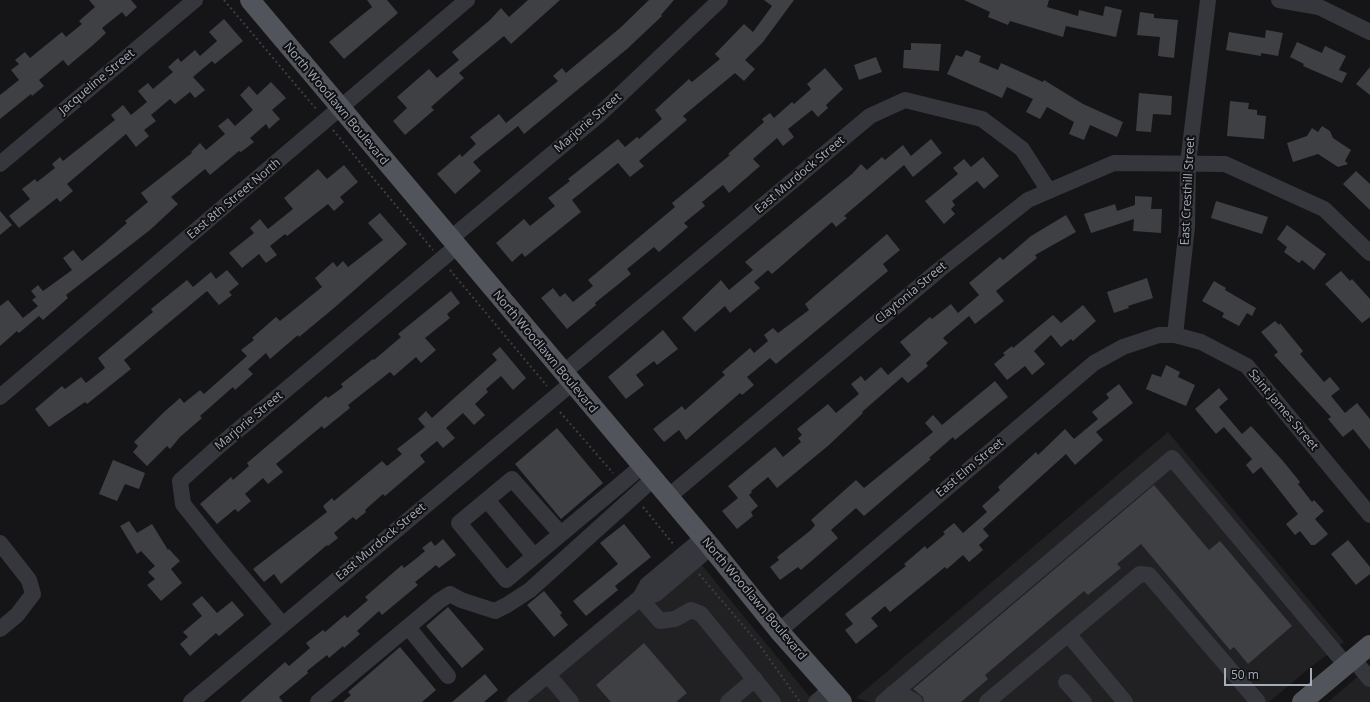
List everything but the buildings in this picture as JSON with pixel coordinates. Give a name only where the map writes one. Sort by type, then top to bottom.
[{"type":"main road","name":"North Woodlawn Boulevard","points":[[250,0],[333,115],[453,243],[707,543],[779,631],[837,696]]},
{"type":"main road","points":[[1302,702],[1370,645]]},
{"type":"street","name":"Jacqueline Street","points":[[0,164],[195,0]]},
{"type":"street","name":"East 8th Street North","points":[[0,397],[467,0]]},
{"type":"street","name":"Marjorie Street","points":[[282,624],[183,504],[180,481],[219,446],[441,259],[453,243],[600,114],[720,0]]},
{"type":"street","name":"East Cresthill Street","points":[[1175,335],[1187,227],[1188,163],[1208,0]]},
{"type":"street","points":[[1279,0],[1319,7],[1370,32]]},
{"type":"street","name":"East Murdock Street","points":[[191,702],[282,624],[553,398],[567,378],[870,116],[905,100],[982,119],[1022,149],[1050,191]]},
{"type":"street","name":"Claytonia Street","points":[[668,497],[939,270],[1028,200],[1114,163],[1225,164],[1324,209],[1370,253]]},
{"type":"street","name":"East Elm Street","points":[[779,631],[1094,363],[1123,346],[1159,335],[1175,335]]},
{"type":"street","name":"Saint James Street","points":[[1175,335],[1201,342],[1247,366],[1370,515]]},
{"type":"street","points":[[893,699],[1172,458],[1350,662],[1370,679]]},
{"type":"street","points":[[561,534],[512,479],[459,523],[506,580],[622,483],[648,473]]},
{"type":"street","points":[[321,701],[439,600],[450,594],[461,600],[495,611],[530,590],[634,497],[648,473]]},
{"type":"street","points":[[487,500],[534,556]]},
{"type":"street","points":[[0,543],[29,580],[33,594],[17,615],[0,629]]},
{"type":"street","points":[[515,702],[640,598],[647,585],[687,560],[707,543]]},
{"type":"street","points":[[987,702],[1140,574],[1149,575],[1258,702]]},
{"type":"street","points":[[640,598],[660,621],[675,619],[691,610],[701,614],[773,702]]},
{"type":"street","points":[[408,627],[448,676]]},
{"type":"street","points":[[1068,634],[1125,702]]},
{"type":"street","points":[[548,675],[570,702]]},
{"type":"street","points":[[728,702],[755,679]]},
{"type":"street","points":[[1066,682],[1082,701]]},
{"type":"street","points":[[893,699],[903,695],[915,702]]},
{"type":"street","points":[[816,702],[837,696]]},
{"type":"path","points":[[224,0],[333,115],[441,259],[548,387],[559,410],[622,483]]},
{"type":"path","points":[[634,497],[758,643],[800,702]]},
{"type":"shaded area","points":[[1168,432],[1344,642],[1312,666],[1269,702],[869,702],[856,698]]},
{"type":"shaded area","points":[[687,547],[814,702],[502,702]]},
{"type":"shaded area","points":[[1370,666],[1370,702],[1328,702]]}]
